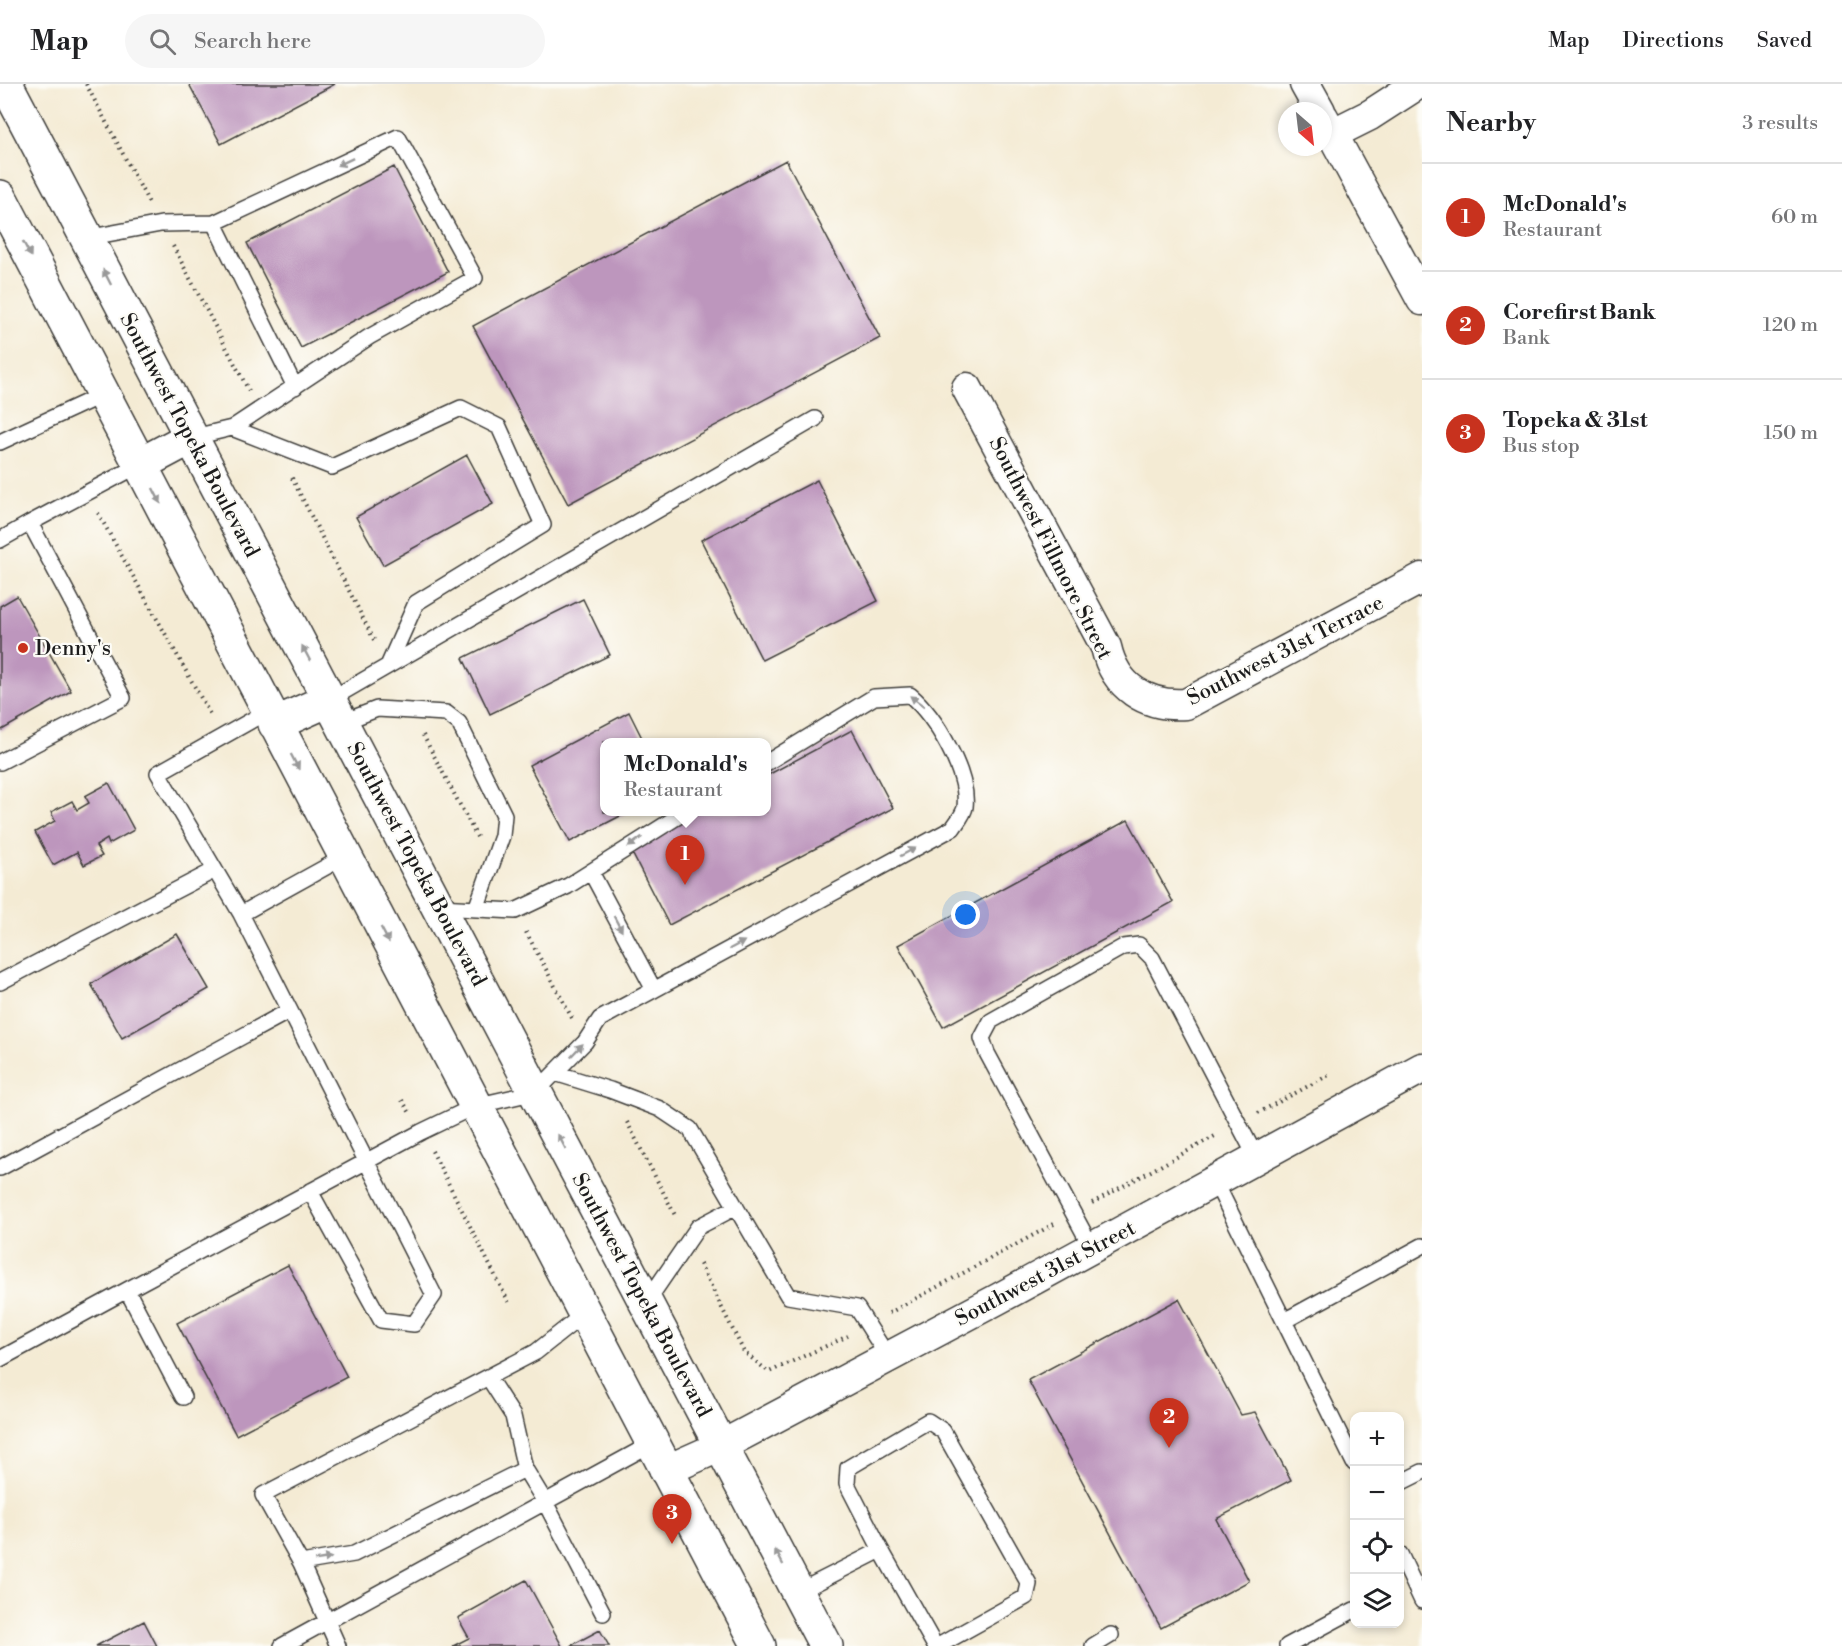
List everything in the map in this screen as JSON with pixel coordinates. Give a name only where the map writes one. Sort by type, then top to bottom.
[{"type":"main road","name":"Southwest Topeka Boulevard","points":[[6,84],[190,438],[337,710],[439,907],[546,1083],[646,1303],[826,1646]]},
{"type":"main road","points":[[0,197],[658,1458],[759,1646]]},
{"type":"main road","points":[[141,464],[190,438]]},
{"type":"main road","points":[[272,717],[337,710]]},
{"type":"street","points":[[1305,84],[1315,102]]},
{"type":"street","points":[[1332,120],[1370,115],[1418,84]]},
{"type":"street","points":[[1332,134],[1422,300]]},
{"type":"street","name":"Southwest Fillmore Street","points":[[967,388],[1106,647],[1114,672],[1123,683],[1145,699]]},
{"type":"street","name":"Southwest 31st Terrace","points":[[1145,699],[1158,704],[1186,704],[1422,578]]},
{"type":"street","name":"Southwest 31st Street","points":[[658,1458],[721,1446],[1092,1248],[1422,1068]]},
{"type":"lane","points":[[86,238],[161,224],[214,223],[398,137],[476,278],[369,337],[232,428],[190,438]]},
{"type":"lane","points":[[214,223],[295,387]]},
{"type":"lane","points":[[0,442],[104,394]]},
{"type":"lane","points":[[232,428],[332,467],[461,408],[499,427],[543,525],[416,603],[388,666]]},
{"type":"lane","points":[[337,710],[388,666],[815,419]]},
{"type":"lane","points":[[0,540],[141,464]]},
{"type":"lane","points":[[0,762],[123,698],[30,523]]},
{"type":"lane","points":[[546,1083],[585,1042],[600,1019],[953,828],[965,809],[962,773],[925,707],[910,695],[874,697],[771,760]]},
{"type":"lane","points":[[337,710],[377,709],[447,713],[459,723],[504,815],[502,836],[476,909]]},
{"type":"lane","points":[[272,717],[158,773],[241,914],[434,1295],[414,1324],[381,1320],[310,1191]]},
{"type":"lane","points":[[439,907],[515,910],[591,872],[679,816]]},
{"type":"lane","points":[[241,914],[344,856]]},
{"type":"lane","points":[[0,982],[215,870]]},
{"type":"lane","points":[[591,872],[654,990]]},
{"type":"lane","points":[[1092,1248],[987,1053],[982,1038],[991,1021],[1122,947],[1139,945],[1152,958],[1257,1159]]},
{"type":"lane","points":[[0,1168],[289,1011]]},
{"type":"lane","points":[[0,1359],[421,1132],[475,1106],[546,1083],[610,1090],[660,1109],[690,1129],[788,1296],[857,1308],[888,1357]]},
{"type":"lane","points":[[1215,1181],[1350,1455]]},
{"type":"lane","points":[[646,1303],[698,1227],[736,1207]]},
{"type":"lane","points":[[1284,1320],[1422,1246]]},
{"type":"lane","points":[[127,1290],[183,1397]]},
{"type":"lane","points":[[338,1646],[325,1623],[301,1563],[263,1495],[536,1352],[584,1314]]},
{"type":"lane","points":[[488,1377],[513,1416],[525,1469],[545,1502],[603,1613]]},
{"type":"lane","points":[[928,1422],[943,1431],[1029,1584],[1026,1597],[936,1646],[881,1550],[847,1484],[848,1468],[928,1422]]},
{"type":"lane","points":[[282,1646],[545,1502],[658,1458]]},
{"type":"lane","points":[[301,1563],[354,1554],[525,1469]]},
{"type":"lane","points":[[1404,1481],[1422,1472]]},
{"type":"lane","points":[[798,1592],[881,1550]]},
{"type":"lane","points":[[1406,1583],[1422,1601]]},
{"type":"lane","points":[[1287,1646],[1350,1612]]},
{"type":"lane","points":[[1094,1646],[1111,1635]]},
{"type":"path","points":[[86,84],[161,224]]},
{"type":"path","points":[[94,506],[211,717]]},
{"type":"path","points":[[402,1100],[421,1132],[510,1305]]},
{"type":"building","points":[[189,84],[335,84],[221,144]]},
{"type":"building","points":[[786,160],[880,338],[568,504],[473,326]]},
{"type":"building","points":[[394,167],[448,272],[301,348],[247,243]]},
{"type":"building","points":[[467,455],[493,504],[383,565],[356,517]]},
{"type":"building","points":[[817,480],[878,601],[762,660],[701,540]]},
{"type":"building","name":"Denny's","points":[[17,596],[71,691],[0,731],[0,606]]},
{"type":"building","points":[[583,599],[610,655],[490,714],[463,658]]},
{"type":"building","points":[[629,712],[642,738],[600,738],[600,816],[620,816],[570,842],[529,765]]},
{"type":"building","points":[[852,730],[893,808],[669,925],[629,847],[690,816],[771,816],[771,773]]},
{"type":"building","points":[[109,783],[134,830],[109,844],[107,839],[96,846],[102,856],[84,865],[77,852],[53,865],[35,832],[55,821],[51,812],[72,801],[77,810],[89,803],[85,796]]},
{"type":"building","points":[[1128,820],[1173,902],[943,1027],[898,945]]},
{"type":"building","points":[[177,934],[209,989],[122,1038],[91,984]]},
{"type":"building","points":[[288,1265],[347,1377],[236,1435],[177,1323]]},
{"type":"building","points":[[1179,1299],[1241,1415],[1255,1412],[1291,1480],[1216,1519],[1249,1581],[1161,1628],[1028,1380]]},
{"type":"building","points":[[526,1580],[562,1646],[453,1646],[469,1638],[458,1618]]},
{"type":"building","points":[[144,1621],[157,1646],[96,1646]]},
{"type":"building","points":[[600,1630],[609,1646],[570,1646]]},
{"type":"place","name":"Denny's","points":[[23,648]]},
{"type":"place","name":"McDonald's","points":[[685,885]]},
{"type":"place","name":"Corefirst Bank","points":[[1169,1448]]},
{"type":"place","name":"Topeka & 31st","points":[[672,1544]]}]
